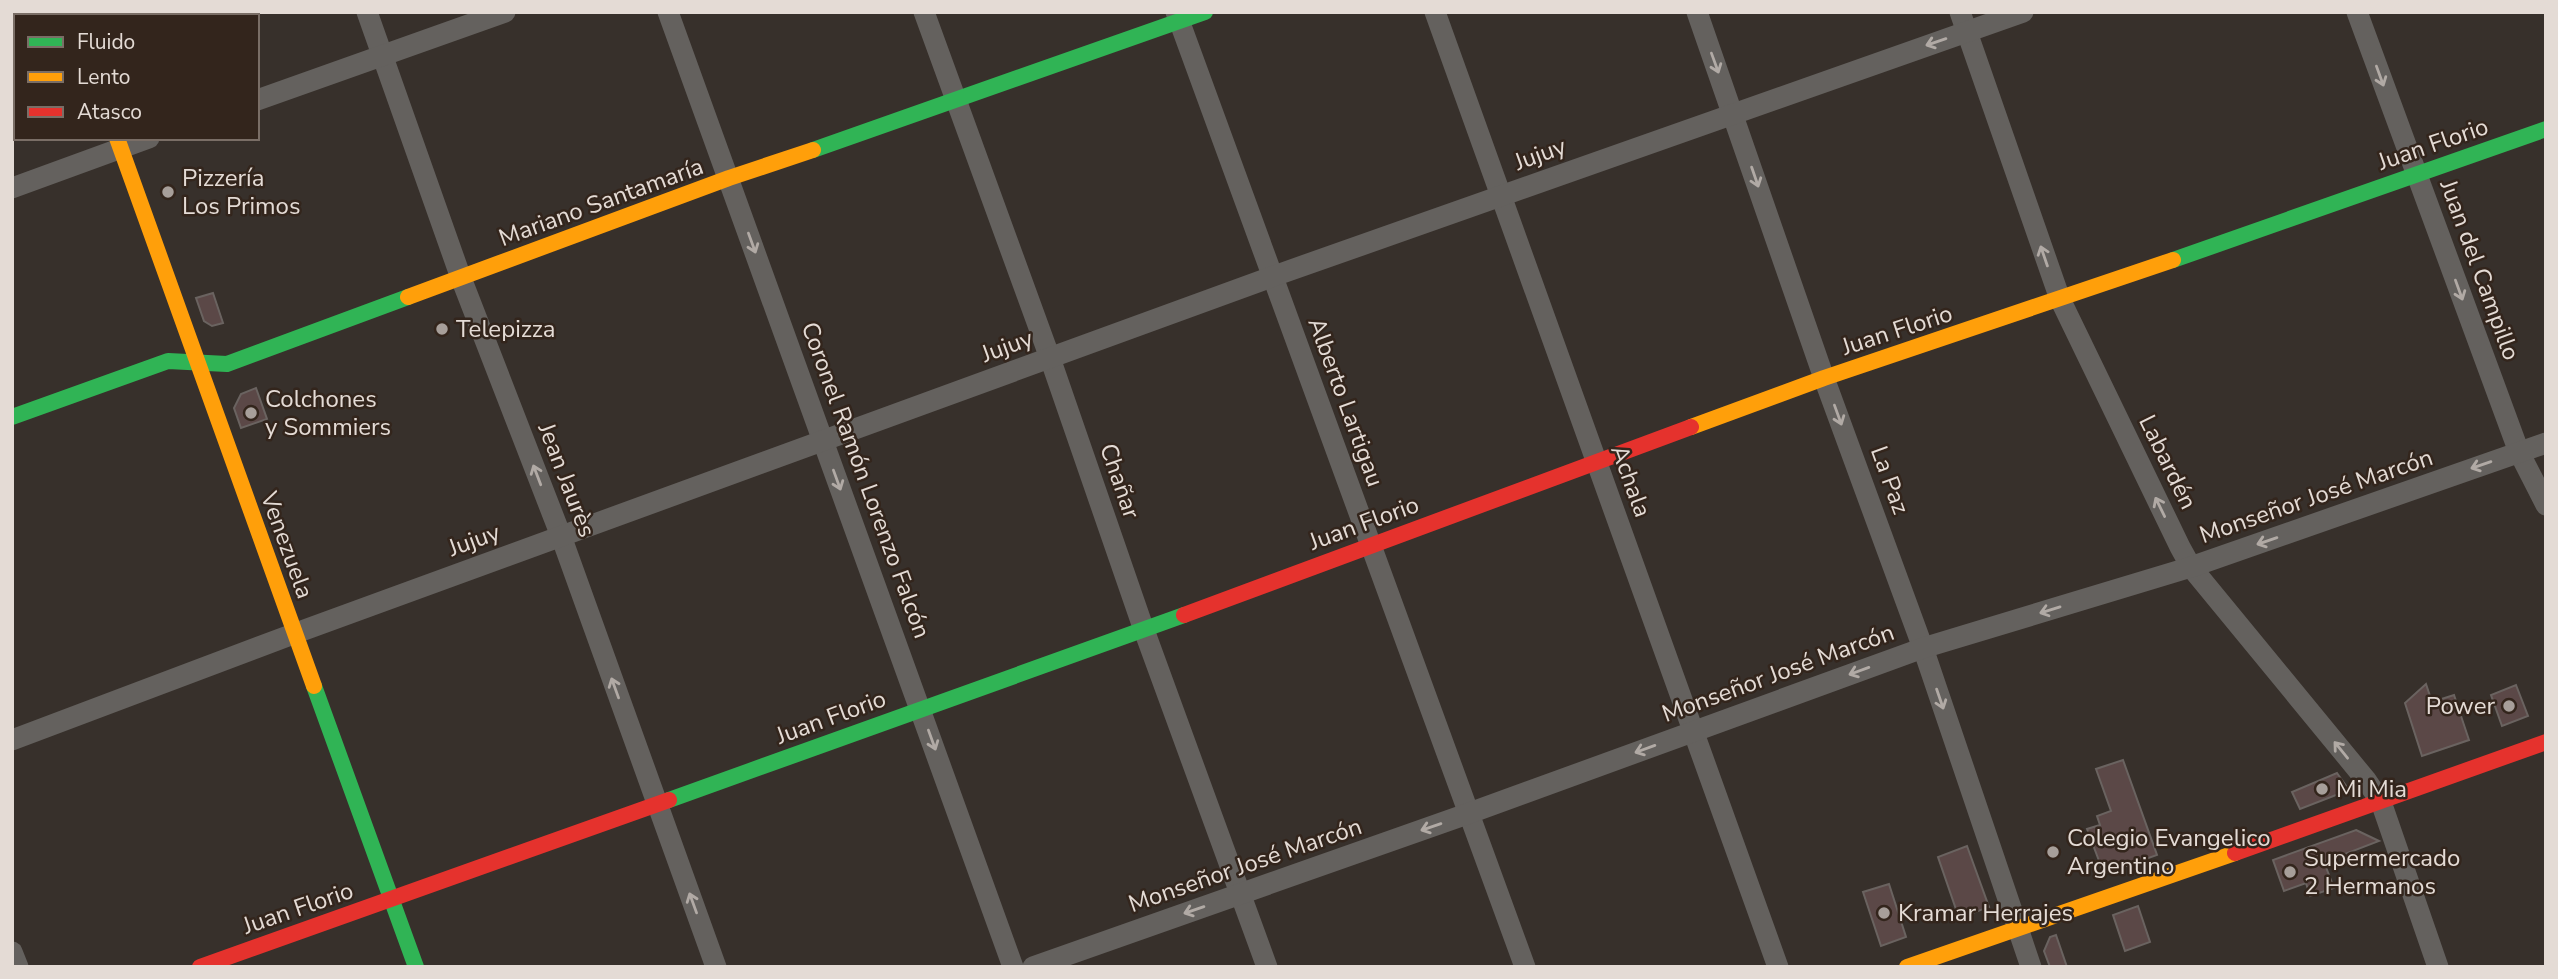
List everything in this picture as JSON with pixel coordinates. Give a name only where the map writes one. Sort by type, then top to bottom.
[{"type":"street","name":"Jean Jaurès","points":[[367,12],[461,278],[561,537],[716,967]]},
{"type":"street","points":[[259,99],[505,12]]},
{"type":"street","name":"Coronel Ramón Lorenzo Falcón","points":[[668,12],[1013,967]]},
{"type":"street","name":"Chañar","points":[[924,12],[1267,967]]},
{"type":"street","name":"Mariano Santamaría","points":[[12,417],[168,361],[227,364],[729,178],[956,101],[1178,17],[1205,12]]},
{"type":"street","name":"Achala","points":[[1435,12],[1503,195],[1596,463],[1778,967]]},
{"type":"street","name":"La Paz","points":[[1697,12],[1824,378],[1923,648],[2031,967]]},
{"type":"street","name":"Jujuy","points":[[12,740],[296,633],[1274,276],[1733,113],[1963,22],[2023,12]]},
{"type":"street","name":"Juan del Campillo","points":[[2357,12],[2519,452],[2546,505]]},
{"type":"street","name":"Alberto Lartigau","points":[[1178,17],[1525,967]]},
{"type":"street","name":"Labardén","points":[[1963,22],[2060,299],[2191,568],[2366,780],[2381,802],[2438,967]]},
{"type":"street","name":"Juan Florio","points":[[200,967],[1144,630],[1824,378],[2060,299],[2546,129]]},
{"type":"street","points":[[12,188],[119,143],[137,140]]},
{"type":"street","name":"Venezuela","points":[[119,143],[196,364],[416,967]]},
{"type":"street","name":"Monseñor José Marcón","points":[[1032,967],[1467,814],[1923,648],[2191,568],[2546,443]]},
{"type":"street","points":[[1907,967],[2546,742]]},
{"type":"street","points":[[12,952],[18,967]]},
{"type":"building","points":[[213,293],[223,323],[212,326],[204,321],[196,298]]},
{"type":"building","name":"Colchones y Sommiers","points":[[256,388],[267,419],[241,428],[234,408],[241,394]]},
{"type":"building","points":[[2426,684],[2432,702],[2454,695],[2469,740],[2422,756],[2405,703]]},
{"type":"building","name":"Power","points":[[2516,685],[2528,716],[2502,726],[2491,695]]},
{"type":"building","points":[[2123,760],[2157,855],[2104,874],[2087,829],[2100,825],[2097,816],[2111,811],[2096,769]]},
{"type":"building","name":"Mi Mia","points":[[2337,773],[2349,790],[2300,809],[2292,792]]},
{"type":"building","points":[[2356,830],[2379,841],[2324,862],[2334,888],[2310,896],[2306,883],[2284,891],[2273,860]]},
{"type":"building","points":[[1967,846],[1989,907],[1959,918],[1938,857]]},
{"type":"building","name":"Kramar Herrajes","points":[[1889,884],[1906,937],[1881,946],[1863,892]]},
{"type":"building","points":[[2138,906],[2150,942],[2125,951],[2113,915]]},
{"type":"building","points":[[2056,935],[2067,967],[2050,967],[2044,951],[2050,937]]},
{"type":"traffic: fast","points":[[813,150],[1205,12]]},
{"type":"traffic: fast","points":[[2173,260],[2546,129]]},
{"type":"traffic: fast","points":[[12,417],[168,361],[227,364],[408,297]]},
{"type":"traffic: fast","points":[[669,800],[1184,615]]},
{"type":"traffic: fast","points":[[314,686],[416,967]]},
{"type":"traffic: slow","points":[[118,140],[314,686]]},
{"type":"traffic: slow","points":[[408,297],[729,178],[813,150]]},
{"type":"traffic: slow","points":[[1691,427],[1824,378],[2173,260]]},
{"type":"traffic: slow","points":[[1907,967],[2235,853]]},
{"type":"traffic: jam","points":[[1184,615],[1691,427]]},
{"type":"traffic: jam","points":[[2235,853],[2546,742]]},
{"type":"traffic: jam","points":[[200,967],[669,800]]},
{"type":"place","name":"Pizzería Los Primos","points":[[168,192]]},
{"type":"place","name":"Telepizza","points":[[442,329]]},
{"type":"place","name":"Colchones y Sommiers","points":[[251,413]]},
{"type":"place","name":"Power","points":[[2509,706]]},
{"type":"place","name":"Mi Mia","points":[[2322,789]]},
{"type":"place","name":"Colegio Evangelico Argentino","points":[[2053,852]]},
{"type":"place","name":"Supermercado 2 Hermanos","points":[[2290,872]]},
{"type":"place","name":"Kramar Herrajes","points":[[1884,913]]}]
